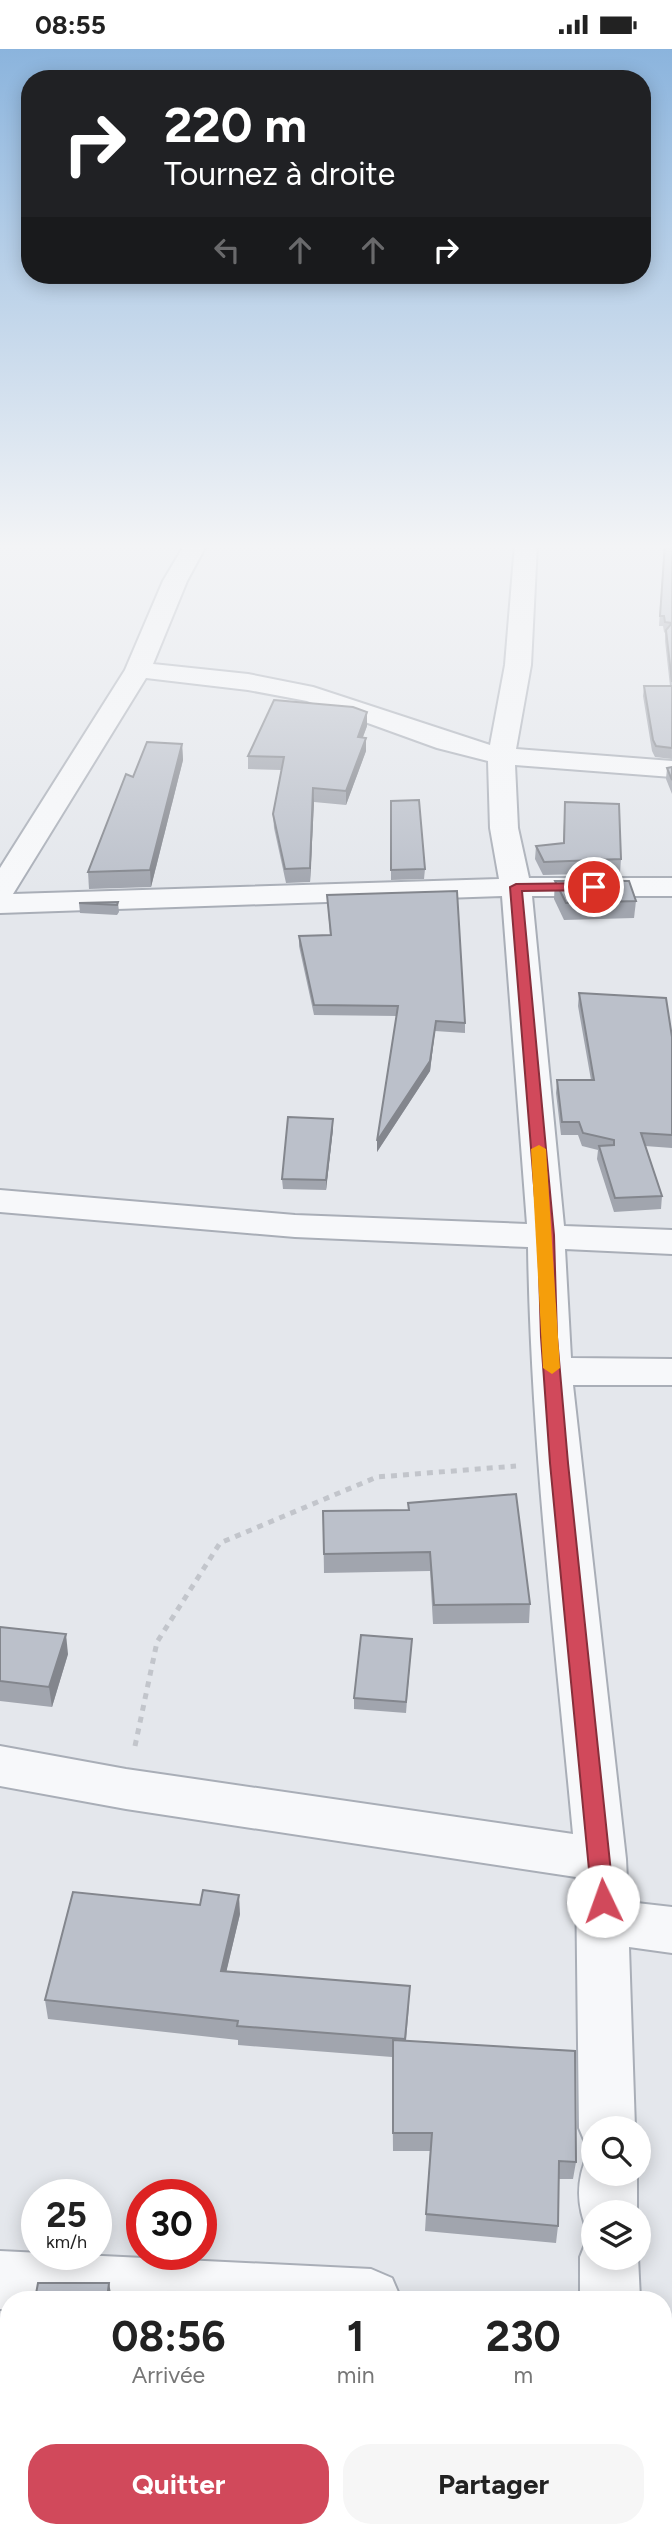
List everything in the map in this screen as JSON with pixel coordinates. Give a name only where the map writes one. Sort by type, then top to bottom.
[{"type":"street","points":[[0,892],[142,660]]},
{"type":"street","points":[[517,660],[500,756],[504,828],[516,887],[546,1235],[559,1463],[601,1859],[607,2116]]},
{"type":"street","points":[[138,670],[248,682],[313,695],[446,742],[500,756],[672,769]]},
{"type":"street","points":[[0,904],[516,887],[672,887]]},
{"type":"street","points":[[0,1201],[295,1226],[672,1242]]},
{"type":"street","points":[[552,1371],[672,1372]]},
{"type":"street","points":[[0,1766],[126,1789],[601,1859]]},
{"type":"street","points":[[604,1921],[672,1930]]},
{"type":"street","points":[[609,2270],[610,2291]]},
{"type":"street","points":[[0,2280],[215,2291]]},
{"type":"path","points":[[126,1789],[157,1642],[220,1543],[377,1477],[559,1463]]},
{"type":"building","points":[[644,686],[672,686],[672,748],[656,746],[653,740]]},
{"type":"building","points":[[274,700],[353,707],[367,712],[358,737],[366,738],[346,791],[313,788],[310,868],[285,869],[273,814],[284,757],[248,756]]},
{"type":"building","points":[[147,742],[182,744],[150,870],[88,872],[126,774],[133,777]]},
{"type":"building","points":[[672,767],[672,780],[667,768]]},
{"type":"building","points":[[419,800],[425,869],[391,870],[391,801]]},
{"type":"building","points":[[565,802],[619,804],[621,859],[544,862],[536,846],[564,843]]},
{"type":"building","points":[[555,881],[629,881],[636,901],[566,903]]},
{"type":"building","points":[[457,891],[465,1023],[436,1021],[430,1061],[377,1141],[398,1006],[314,1005],[299,936],[331,935],[327,895]]},
{"type":"building","points":[[118,902],[117,905],[79,903]]},
{"type":"building","points":[[579,993],[666,998],[672,1037],[672,1135],[641,1133],[662,1196],[615,1198],[599,1146],[614,1145],[614,1140],[583,1133],[579,1122],[562,1122],[557,1080],[594,1080]]},
{"type":"building","points":[[288,1117],[333,1119],[326,1180],[282,1179]]},
{"type":"building","points":[[516,1494],[530,1604],[434,1605],[430,1552],[324,1554],[323,1511],[409,1510],[408,1503]]},
{"type":"building","points":[[0,1627],[66,1634],[49,1687],[0,1681]]},
{"type":"building","points":[[361,1635],[412,1639],[406,1702],[354,1698]]},
{"type":"building","points":[[203,1890],[239,1895],[221,1971],[410,1986],[405,2039],[237,2026],[238,2021],[45,2000],[73,1892],[200,1905]]},
{"type":"building","points":[[393,2040],[575,2051],[576,2162],[559,2161],[558,2226],[426,2214],[432,2133],[393,2133]]},
{"type":"building","points":[[38,2283],[109,2283],[108,2291],[36,2291]]},
{"type":"slow traffic","points":[[539,1149],[552,1368]]},
{"type":"route","points":[[594,887],[516,887],[546,1235],[549,1337],[559,1463],[601,1859],[603,1901]]}]
